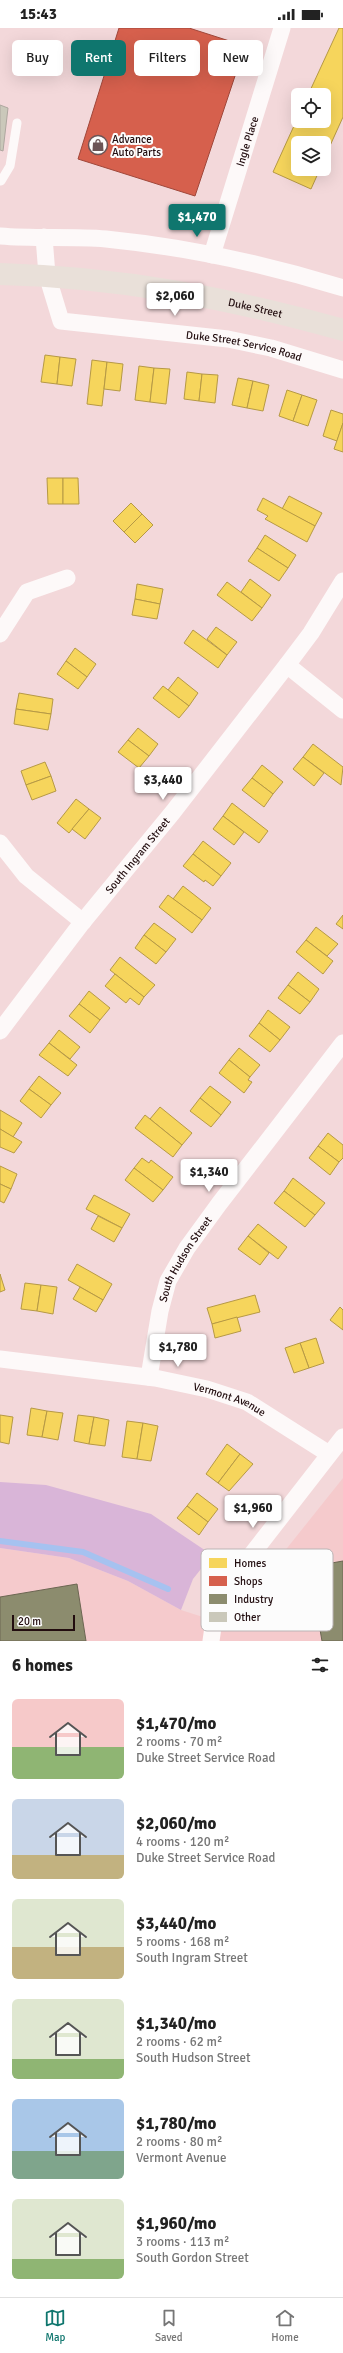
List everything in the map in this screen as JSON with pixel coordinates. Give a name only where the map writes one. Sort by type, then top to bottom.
[{"type":"main road","name":"Duke Street","points":[[0,274],[47,275],[117,281],[230,301],[343,330]]},
{"type":"street","name":"Ingle Place","points":[[212,255],[282,28]]},
{"type":"street","points":[[0,236],[107,240],[212,255],[259,264],[343,288]]},
{"type":"street","name":"Duke Street Service Road","points":[[44,237],[47,275],[61,321],[228,339],[270,348],[343,370]]},
{"type":"street","points":[[0,634],[27,592],[67,578]]},
{"type":"street","name":"South Ingram Street","points":[[0,1031],[82,922],[173,812],[311,634],[343,581]]},
{"type":"street","points":[[287,665],[343,710]]},
{"type":"street","points":[[0,843],[26,876],[82,922]]},
{"type":"street","name":"South Hudson Street","points":[[149,1377],[160,1311],[168,1281],[187,1248],[343,1043]]},
{"type":"street","name":"Vermont Avenue","points":[[0,1359],[149,1377],[207,1388],[247,1402],[329,1454]]},
{"type":"street","points":[[256,1549],[343,1437]]},
{"type":"street","points":[[211,1641],[212,1631]]},
{"type":"lane","points":[[0,184],[10,166],[17,123]]},
{"type":"shaded area","points":[[343,1478],[343,1641],[0,1641],[0,1548],[69,1558],[128,1581],[181,1610],[201,1616],[201,1631],[333,1631],[333,1549],[286,1549]]},
{"type":"shaded area","points":[[0,1482],[46,1485],[151,1514],[203,1549],[201,1549],[201,1569],[193,1579],[181,1610],[128,1581],[69,1558],[0,1548]]},
{"type":"building: Homes","points":[[339,28],[343,28],[343,117],[331,144],[331,136],[291,136],[291,176],[317,176],[311,189],[273,172],[293,128],[331,128],[331,88],[311,88]]},
{"type":"building: Homes","points":[[45,355],[60,357],[57,384],[41,382]]},
{"type":"building: Homes","points":[[60,357],[76,359],[72,386],[57,384]]},
{"type":"building: Homes","points":[[92,360],[107,362],[102,406],[87,404]]},
{"type":"building: Homes","points":[[107,362],[123,364],[120,391],[104,389]]},
{"type":"building: Homes","points":[[139,366],[154,368],[150,402],[135,400]]},
{"type":"building: Homes","points":[[154,368],[170,369],[166,404],[150,402]]},
{"type":"building: Homes","points":[[187,372],[202,374],[199,401],[184,399]]},
{"type":"building: Homes","points":[[202,374],[218,375],[215,403],[199,401]]},
{"type":"building: Homes","points":[[238,378],[253,381],[247,408],[232,405]]},
{"type":"building: Homes","points":[[253,381],[269,385],[263,411],[247,408]]},
{"type":"building: Homes","points":[[287,390],[302,395],[293,421],[279,416]]},
{"type":"building: Homes","points":[[302,395],[317,400],[308,426],[293,421]]},
{"type":"building: Homes","points":[[331,410],[343,414],[343,423],[337,441],[323,436]]},
{"type":"building: Homes","points":[[343,423],[343,452],[334,449]]},
{"type":"building: Homes","points":[[47,478],[63,478],[63,504],[48,504]]},
{"type":"building: Homes","points":[[63,478],[78,478],[79,504],[63,504]]},
{"type":"building: Homes","points":[[289,496],[322,513],[315,526],[282,509]]},
{"type":"building: Homes","points":[[263,498],[315,526],[307,542],[265,519],[268,516],[257,510]]},
{"type":"building: Homes","points":[[131,503],[142,514],[124,532],[113,521]]},
{"type":"building: Homes","points":[[142,514],[153,525],[135,543],[124,532]]},
{"type":"building: Homes","points":[[265,535],[296,555],[288,568],[257,548]]},
{"type":"building: Homes","points":[[257,548],[288,568],[279,581],[248,561]]},
{"type":"building: Homes","points":[[250,579],[271,595],[262,608],[241,592]]},
{"type":"building: Homes","points":[[227,582],[262,608],[252,621],[217,595]]},
{"type":"building: Homes","points":[[137,584],[163,589],[160,604],[135,599]]},
{"type":"building: Homes","points":[[135,599],[160,604],[157,619],[132,615]]},
{"type":"building: Homes","points":[[216,627],[237,642],[227,655],[207,639]]},
{"type":"building: Homes","points":[[193,630],[227,655],[218,668],[184,643]]},
{"type":"building: Homes","points":[[75,648],[96,664],[87,677],[66,661]]},
{"type":"building: Homes","points":[[66,661],[87,677],[78,689],[57,674]]},
{"type":"building: Homes","points":[[178,677],[198,693],[189,706],[168,690]]},
{"type":"building: Homes","points":[[163,686],[189,706],[179,718],[153,698]]},
{"type":"building: Homes","points":[[19,693],[53,699],[51,714],[16,709]]},
{"type":"building: Homes","points":[[16,709],[51,714],[48,730],[14,724]]},
{"type":"building: Homes","points":[[138,728],[158,744],[149,756],[128,740]]},
{"type":"building: Homes","points":[[128,740],[149,756],[139,768],[118,752]]},
{"type":"building: Homes","points":[[313,744],[343,767],[341,785],[303,757]]},
{"type":"building: Homes","points":[[303,757],[324,773],[314,786],[293,769]]},
{"type":"building: Homes","points":[[45,762],[51,776],[26,785],[21,771]]},
{"type":"building: Homes","points":[[262,765],[283,782],[273,794],[252,778]]},
{"type":"building: Homes","points":[[51,776],[56,791],[32,800],[26,785]]},
{"type":"building: Homes","points":[[252,778],[273,794],[264,807],[242,790]]},
{"type":"building: Homes","points":[[76,799],[89,809],[69,833],[57,823]]},
{"type":"building: Homes","points":[[232,803],[268,831],[259,843],[223,816]]},
{"type":"building: Homes","points":[[89,809],[101,818],[85,839],[72,829]]},
{"type":"building: Homes","points":[[223,816],[244,832],[234,845],[213,829]]},
{"type":"building: Homes","points":[[203,841],[231,863],[221,876],[193,854]]},
{"type":"building: Homes","points":[[193,854],[221,876],[213,886],[205,880],[204,882],[183,866]]},
{"type":"building: Homes","points":[[183,886],[211,908],[202,920],[173,899]]},
{"type":"building: Homes","points":[[168,895],[202,920],[192,933],[159,907]]},
{"type":"building: Homes","points":[[343,915],[343,929],[336,924]]},
{"type":"building: Homes","points":[[154,923],[176,939],[166,952],[144,935]]},
{"type":"building: Homes","points":[[316,927],[338,944],[327,956],[306,940]]},
{"type":"building: Homes","points":[[144,935],[166,952],[156,964],[135,948]]},
{"type":"building: Homes","points":[[306,940],[333,961],[323,974],[296,952]]},
{"type":"building: Homes","points":[[120,957],[155,985],[144,997],[110,970]]},
{"type":"building: Homes","points":[[298,972],[319,989],[310,1002],[288,985]]},
{"type":"building: Homes","points":[[115,974],[144,997],[139,1005],[130,998],[126,1003],[105,986]]},
{"type":"building: Homes","points":[[288,985],[310,1002],[300,1014],[278,998]]},
{"type":"building: Homes","points":[[89,991],[110,1008],[100,1020],[79,1004]]},
{"type":"building: Homes","points":[[79,1004],[100,1020],[90,1033],[69,1016]]},
{"type":"building: Homes","points":[[268,1010],[290,1027],[280,1040],[259,1023]]},
{"type":"building: Homes","points":[[259,1023],[280,1040],[270,1052],[249,1036]]},
{"type":"building: Homes","points":[[59,1030],[80,1047],[70,1059],[49,1043]]},
{"type":"building: Homes","points":[[49,1043],[77,1065],[68,1076],[39,1055]]},
{"type":"building: Homes","points":[[239,1048],[260,1065],[250,1077],[229,1060]]},
{"type":"building: Homes","points":[[229,1060],[250,1077],[248,1080],[252,1082],[244,1093],[219,1073]]},
{"type":"building: Homes","points":[[39,1076],[61,1093],[51,1105],[29,1089]]},
{"type":"building: Homes","points":[[210,1086],[231,1102],[221,1115],[200,1098]]},
{"type":"building: Homes","points":[[29,1089],[51,1105],[41,1118],[20,1101]]},
{"type":"building: Homes","points":[[200,1098],[221,1115],[211,1127],[190,1111]]},
{"type":"building: Homes","points":[[160,1107],[192,1133],[182,1145],[150,1119]]},
{"type":"building: Homes","points":[[0,1110],[22,1123],[13,1137],[0,1129]]},
{"type":"building: Homes","points":[[145,1115],[182,1145],[173,1157],[135,1128]]},
{"type":"building: Homes","points":[[0,1129],[22,1142],[14,1153],[0,1147]]},
{"type":"building: Homes","points":[[328,1133],[343,1145],[343,1158],[339,1162],[318,1146]]},
{"type":"building: Homes","points":[[318,1146],[339,1162],[330,1175],[309,1158]]},
{"type":"building: Homes","points":[[142,1158],[149,1163],[151,1160],[173,1177],[163,1190],[134,1168]]},
{"type":"building: Homes","points":[[0,1166],[17,1174],[11,1189],[0,1184]]},
{"type":"building: Homes","points":[[134,1168],[163,1190],[153,1202],[125,1180]]},
{"type":"building: Homes","points":[[293,1178],[325,1203],[315,1215],[284,1191]]},
{"type":"building: Homes","points":[[0,1184],[11,1189],[4,1203],[0,1201]]},
{"type":"building: Homes","points":[[284,1191],[315,1215],[305,1227],[274,1203]]},
{"type":"building: Homes","points":[[94,1195],[130,1214],[122,1228],[86,1209]]},
{"type":"building: Homes","points":[[98,1216],[122,1228],[114,1242],[91,1229]]},
{"type":"building: Homes","points":[[258,1224],[287,1247],[278,1259],[248,1236]]},
{"type":"building: Homes","points":[[248,1236],[269,1253],[260,1265],[238,1249]]},
{"type":"building: Homes","points":[[77,1264],[112,1284],[103,1300],[68,1280]]},
{"type":"building: Homes","points":[[0,1274],[5,1290],[0,1292]]},
{"type":"building: Homes","points":[[25,1283],[41,1285],[37,1311],[21,1309]]},
{"type":"building: Homes","points":[[41,1285],[57,1287],[53,1314],[37,1311]]},
{"type":"building: Homes","points":[[80,1287],[103,1300],[96,1312],[73,1299]]},
{"type":"building: Homes","points":[[255,1295],[260,1312],[212,1324],[207,1308]]},
{"type":"building: Homes","points":[[340,1307],[343,1310],[343,1330],[330,1320]]},
{"type":"building: Homes","points":[[237,1317],[241,1331],[215,1338],[212,1324]]},
{"type":"building: Homes","points":[[316,1338],[324,1363],[309,1368],[300,1343]]},
{"type":"building: Homes","points":[[300,1343],[309,1368],[294,1373],[285,1348]]},
{"type":"building: Homes","points":[[31,1408],[47,1411],[42,1437],[27,1435]]},
{"type":"building: Homes","points":[[47,1411],[63,1413],[58,1440],[42,1437]]},
{"type":"building: Homes","points":[[0,1415],[13,1417],[9,1444],[0,1442]]},
{"type":"building: Homes","points":[[78,1415],[94,1417],[89,1444],[74,1441]]},
{"type":"building: Homes","points":[[94,1417],[109,1420],[105,1446],[89,1444]]},
{"type":"building: Homes","points":[[127,1421],[143,1423],[137,1459],[122,1457]]},
{"type":"building: Homes","points":[[143,1423],[158,1426],[151,1461],[137,1459]]},
{"type":"building: Homes","points":[[227,1444],[240,1454],[218,1483],[206,1474]]},
{"type":"building: Homes","points":[[240,1454],[253,1464],[229,1491],[218,1483]]},
{"type":"building: Homes","points":[[197,1493],[218,1509],[208,1522],[187,1506]]},
{"type":"building: Homes","points":[[187,1506],[208,1522],[199,1535],[177,1518]]},
{"type":"building: Shops","points":[[119,28],[189,28],[226,40],[208,40],[208,76],[235,76],[195,196],[78,159],[104,76],[126,76],[126,40],[115,40]]},
{"type":"building: Industry","points":[[343,1561],[343,1641],[322,1641],[320,1631],[333,1631],[333,1563]]},
{"type":"building: Industry","points":[[77,1584],[86,1641],[0,1641],[0,1597]]},
{"type":"building: Other","points":[[0,105],[8,108],[3,151],[0,150]]},
{"type":"waterway","points":[[0,1541],[83,1552],[168,1589]]},
{"type":"place","name":"Advance Auto Parts","points":[[98,145]]}]
